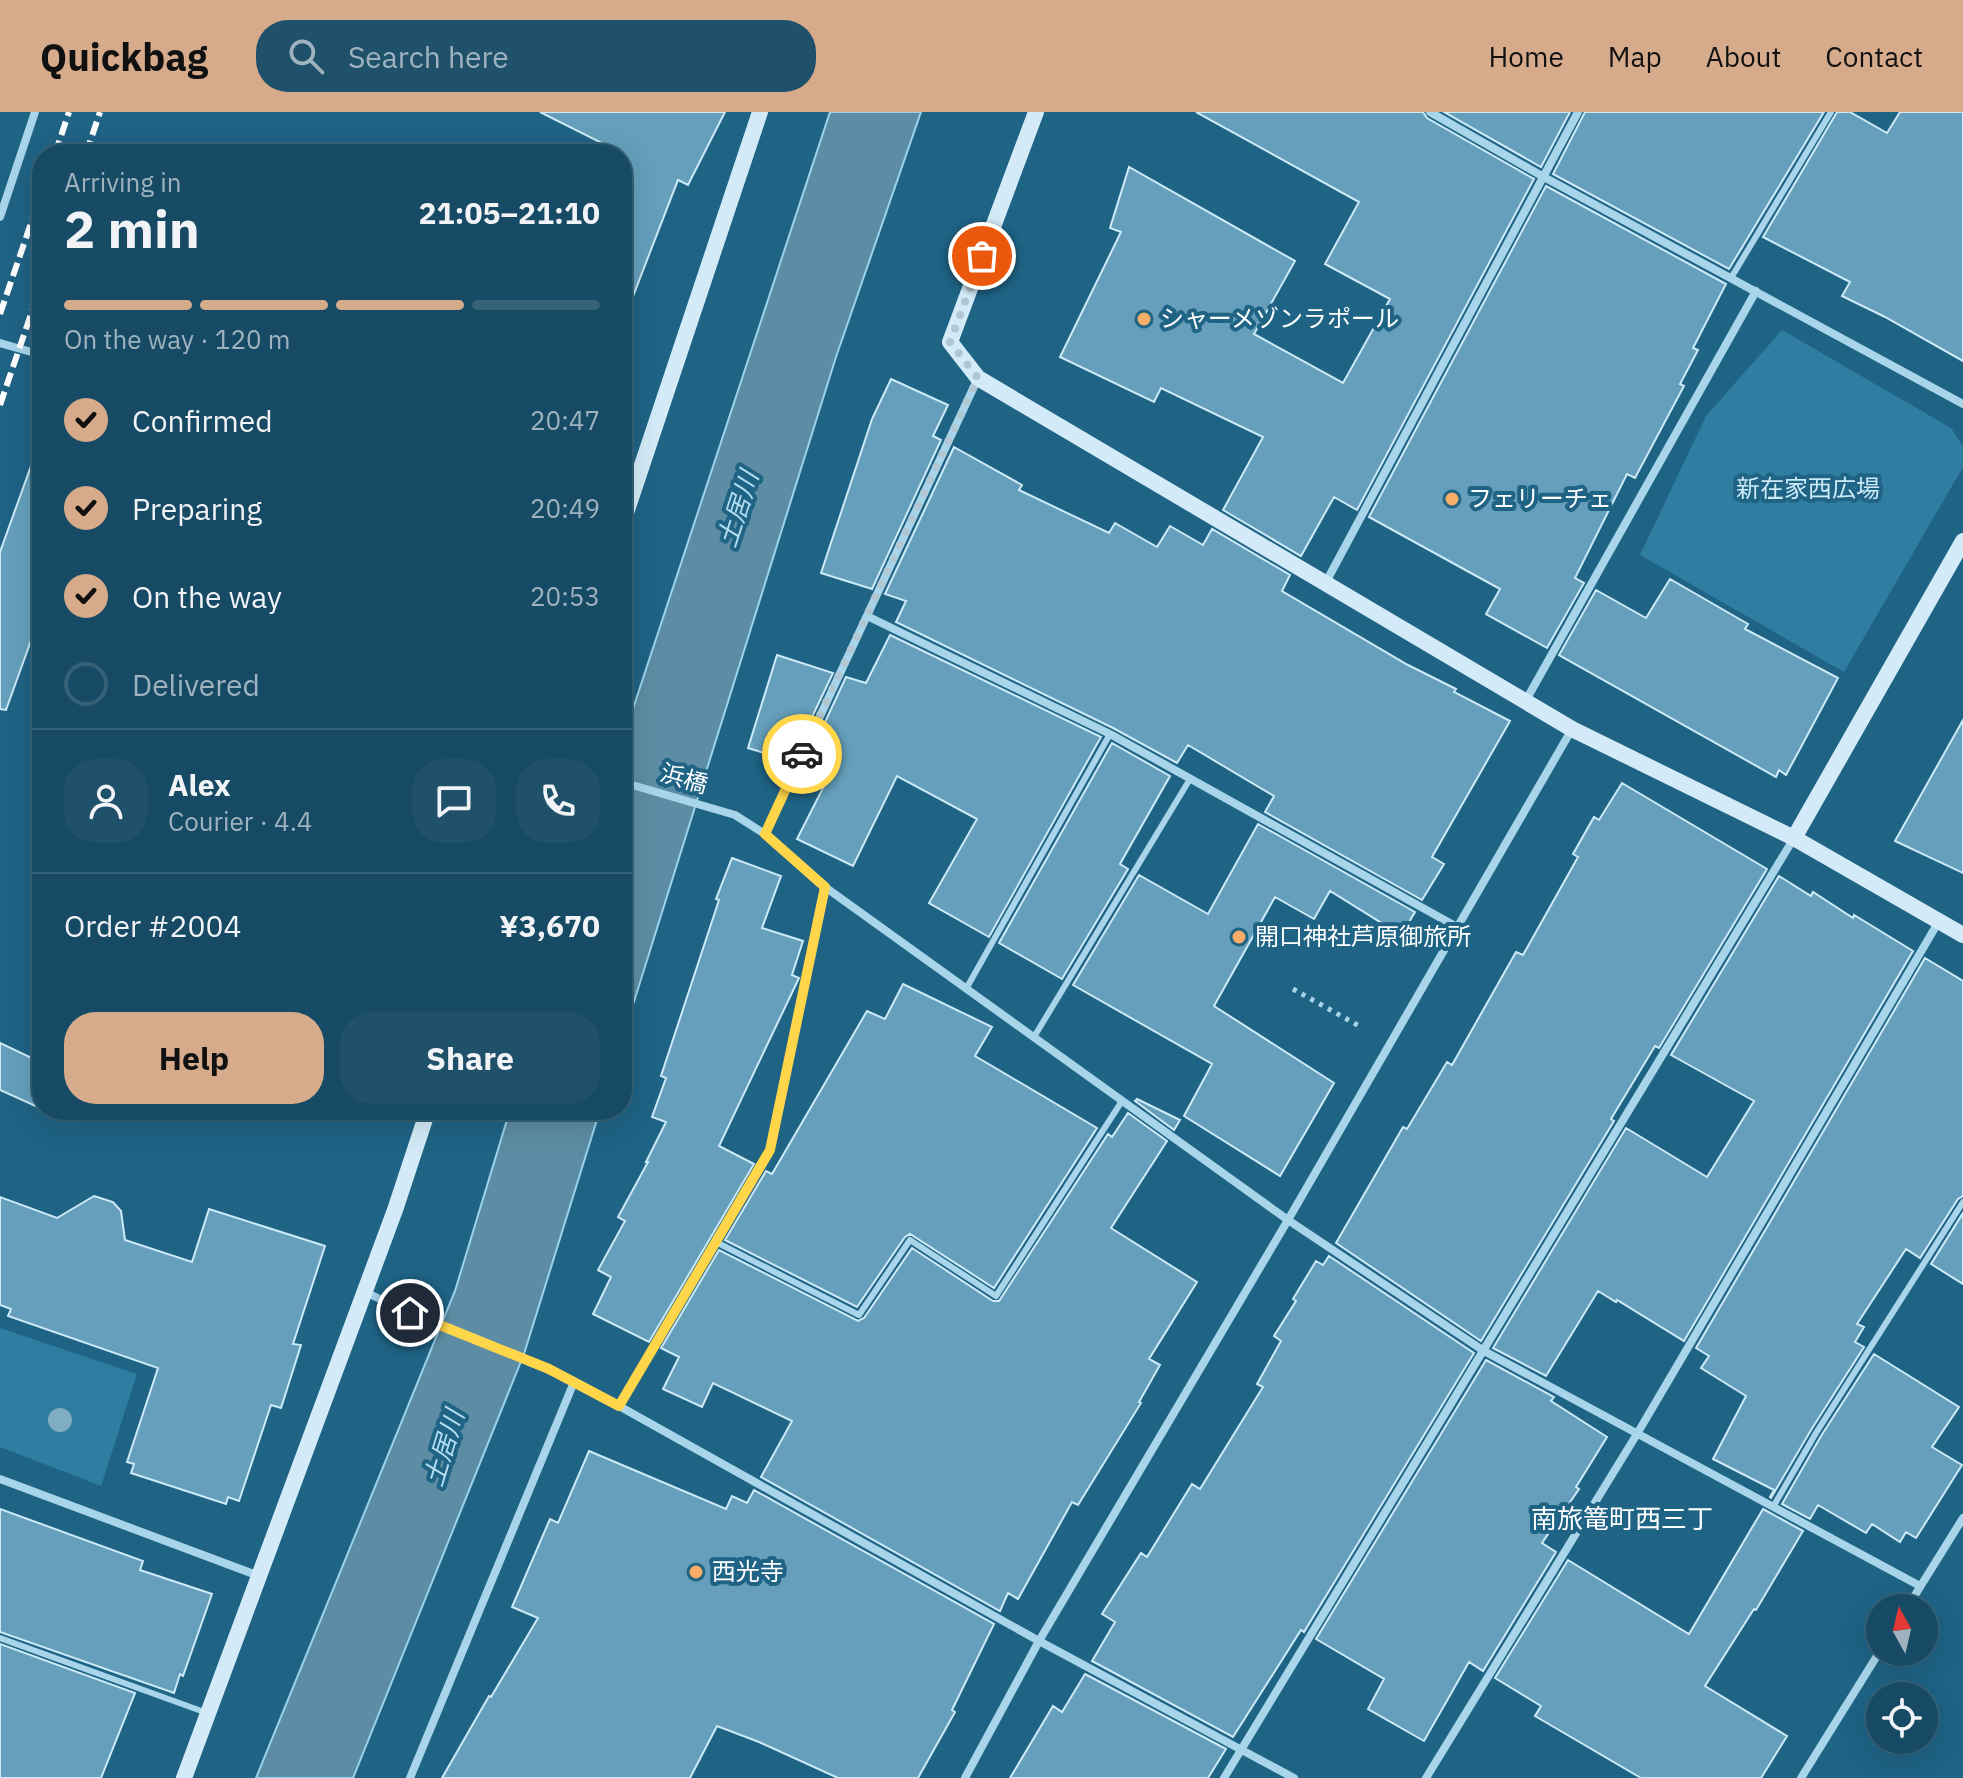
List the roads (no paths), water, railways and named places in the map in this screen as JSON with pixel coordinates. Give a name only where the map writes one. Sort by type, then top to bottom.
[{"type":"street","points":[[0,217],[35,112]]},
{"type":"street","points":[[632,495],[760,112]]},
{"type":"street","points":[[1036,112],[950,342],[978,378],[1572,729],[1794,838],[1963,935]]},
{"type":"street","points":[[1430,112],[1963,404]]},
{"type":"street","points":[[1325,584],[1578,112]]},
{"type":"street","points":[[1525,702],[1756,291]]},
{"type":"street","points":[[0,343],[32,352]]},
{"type":"street","points":[[765,834],[978,378]]},
{"type":"street","points":[[1224,1778],[1794,838],[1963,541]]},
{"type":"street","points":[[867,616],[1110,734],[1457,927]]},
{"type":"street","points":[[965,1778],[1039,1641],[1288,1220],[1572,729]]},
{"type":"street","name":"浜橋","points":[[632,785],[735,815],[765,834],[825,887],[966,989],[1288,1220],[1484,1351],[1920,1586]]},
{"type":"street","points":[[619,1406],[770,1150],[825,887]]},
{"type":"street","points":[[1426,1778],[1637,1434],[1939,921]]},
{"type":"street","points":[[184,1778],[395,1210],[425,1120]]},
{"type":"street","points":[[365,1292],[574,1382],[1039,1641],[1294,1778]]},
{"type":"street","points":[[410,1778],[574,1382]]},
{"type":"street","points":[[0,1479],[259,1576]]},
{"type":"street","points":[[1915,1594],[1963,1518]]},
{"type":"street","points":[[1801,1778],[1871,1666]]},
{"type":"lane","points":[[1731,278],[1831,112]]},
{"type":"lane","points":[[966,989],[1110,734]]},
{"type":"lane","points":[[1034,1037],[1190,779]]},
{"type":"lane","points":[[716,1242],[859,1315],[910,1240],[996,1296],[1122,1101]]},
{"type":"lane","points":[[1773,1507],[1816,1433],[1963,1202]]},
{"type":"lane","points":[[0,1638],[208,1713]]},
{"type":"water","name":"土居川","points":[[830,112],[921,112],[836,357],[632,1008],[632,712]]},
{"type":"water","name":"土居川","points":[[507,1120],[597,1120],[524,1354],[353,1778],[256,1778],[455,1291]]},
{"type":"railway","points":[[58,144],[69,112]]},
{"type":"railway","points":[[89,144],[100,112]]},
{"type":"railway","points":[[0,314],[32,220]]},
{"type":"railway","points":[[0,405],[32,311]]},
{"type":"place","name":"シャーメゾンラポール","points":[[1144,319]]},
{"type":"place","name":"フェリーチェ","points":[[1452,499]]},
{"type":"place","name":"開口神社芦原御旅所","points":[[1239,937]]},
{"type":"place","name":"西光寺","points":[[696,1572]]},
{"type":"district","name":"南旅篭町西三丁","points":[[1622,1519]]},
{"type":"park label","name":"新在家西広場","points":[[1808,489]]}]
